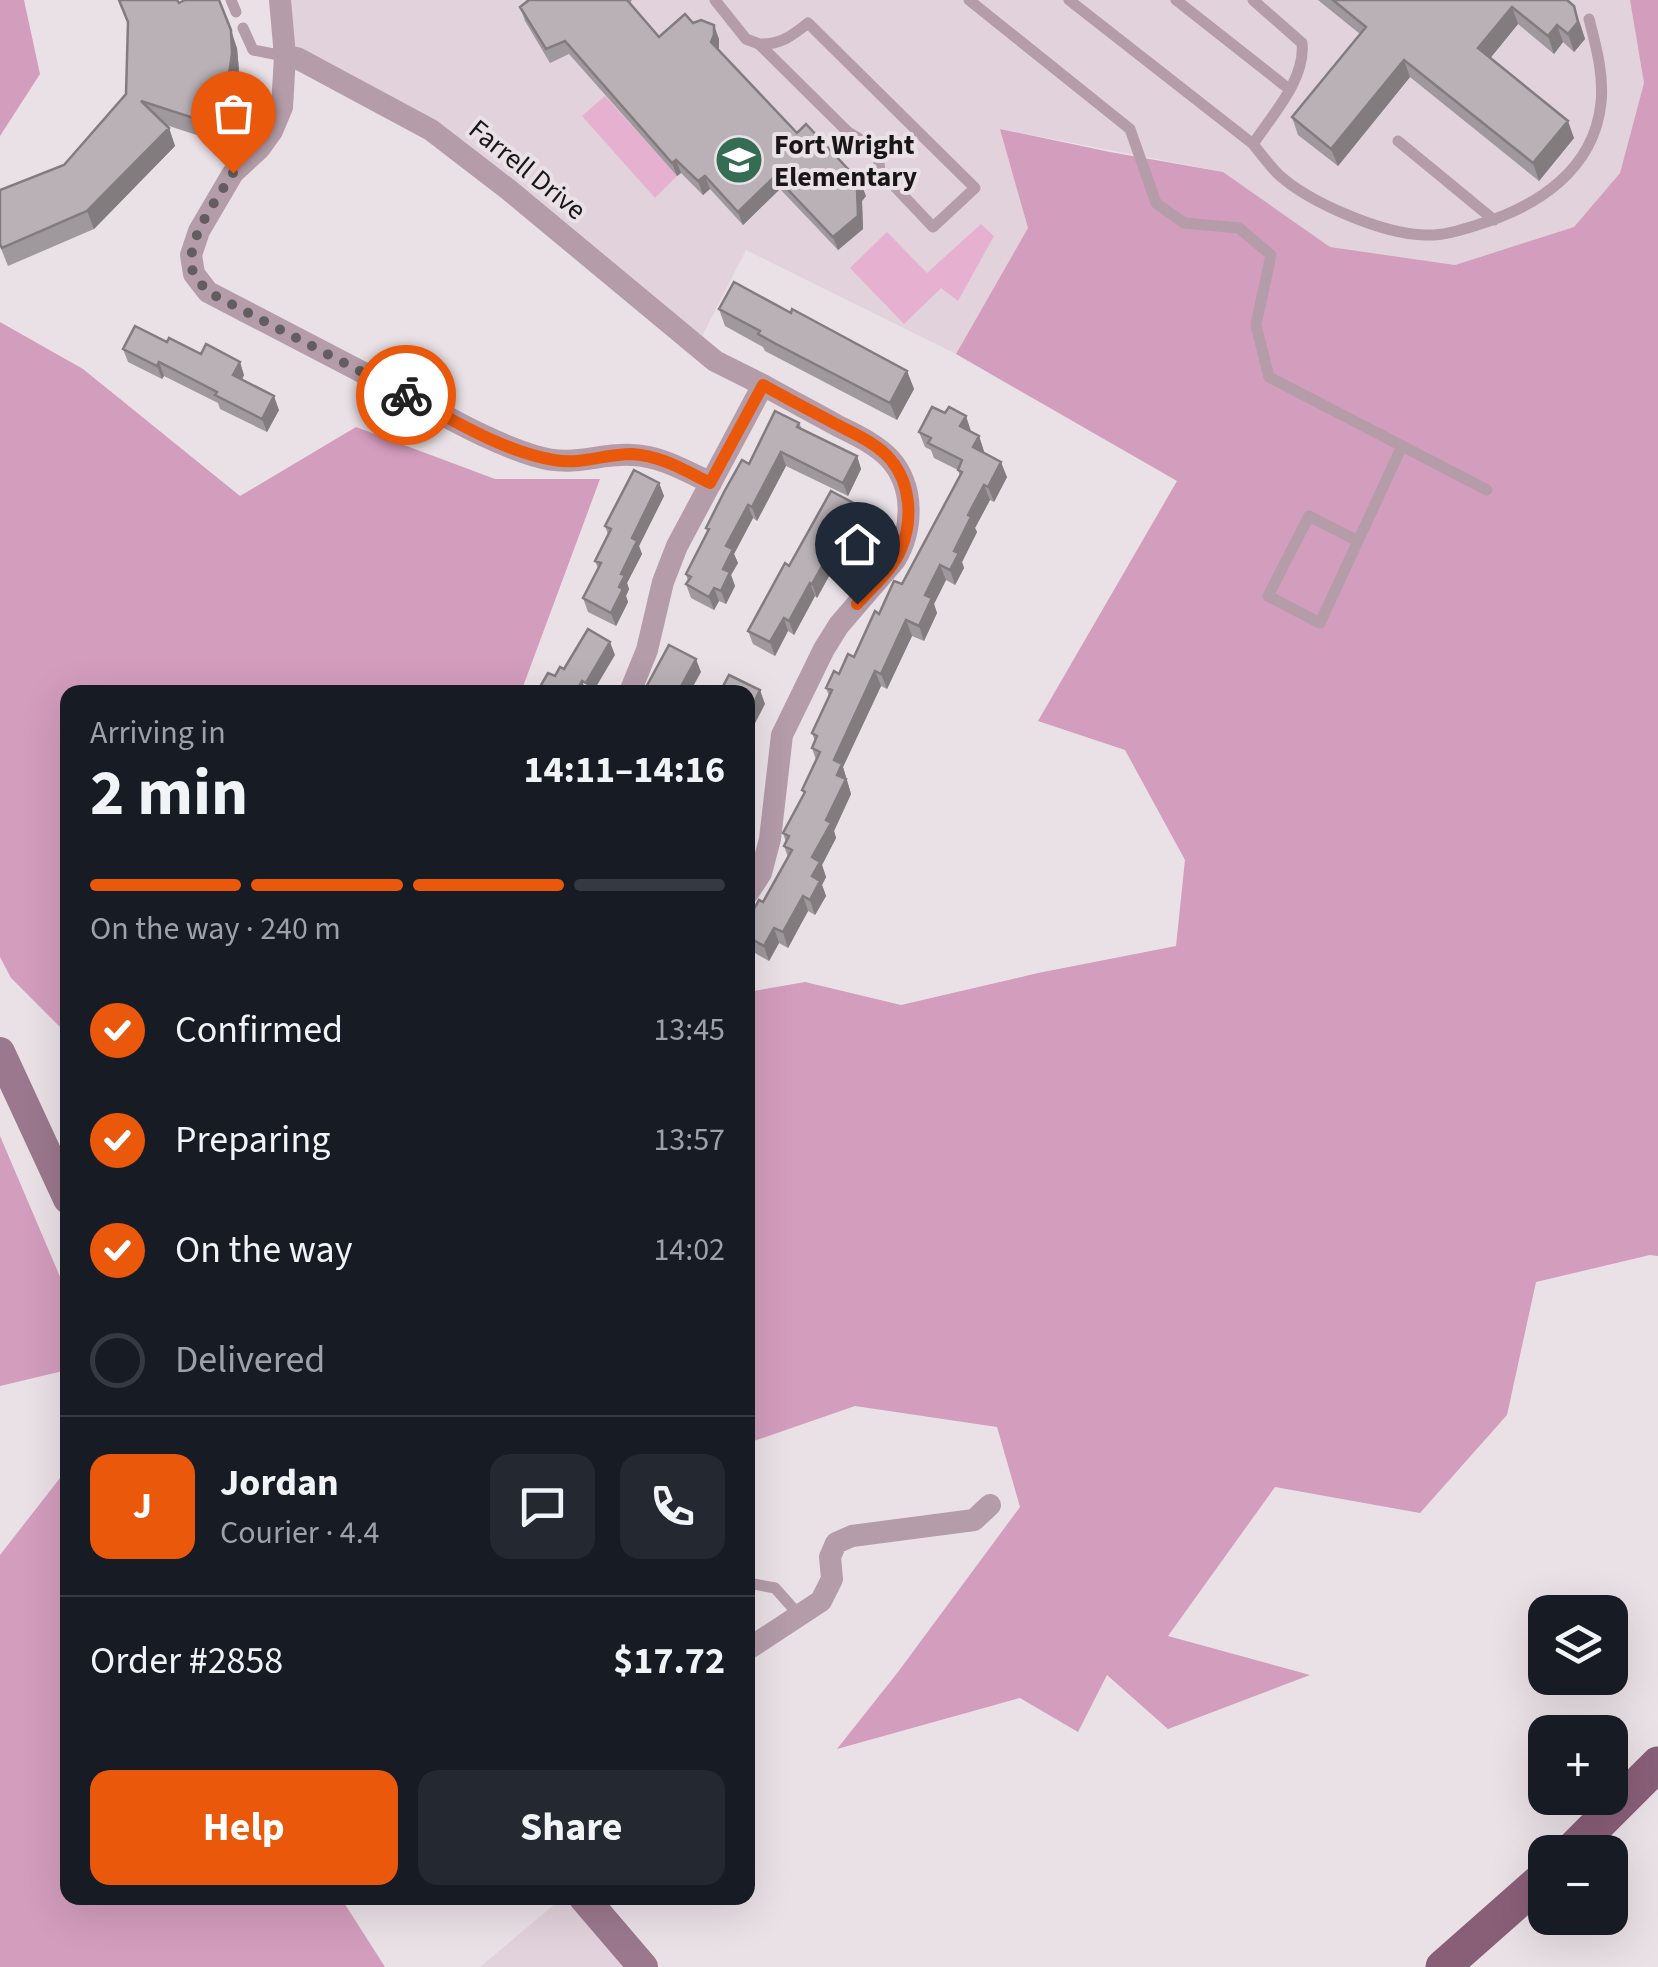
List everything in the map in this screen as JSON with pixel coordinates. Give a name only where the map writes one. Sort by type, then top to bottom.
[{"type":"main road","points":[[0,1052],[60,1182]]},
{"type":"main road","points":[[1587,1835],[1658,1764]]},
{"type":"main road","points":[[1442,1967],[1528,1892]]},
{"type":"main road","points":[[590,1905],[643,1967]]},
{"type":"street","points":[[280,0],[285,56],[282,107],[272,130],[259,149],[233,173],[198,231],[191,255],[194,274],[208,292],[476,432],[534,455],[558,461],[630,454],[649,457],[710,483]]},
{"type":"street","name":"Farrell Drive","points":[[285,56],[298,58],[431,130],[715,361],[874,444],[901,476],[910,518],[902,548],[839,625],[782,736],[770,839],[755,882]]},
{"type":"street","points":[[633,685],[677,546],[763,385]]},
{"type":"street","points":[[755,1643],[821,1601],[832,1579],[830,1558],[836,1543],[852,1536],[974,1520],[990,1506]]},
{"type":"lane","points":[[714,0],[746,39],[759,44],[788,39],[808,23],[975,188],[933,227],[880,172],[877,149],[848,132],[759,44]]},
{"type":"lane","points":[[968,0],[1130,129],[1156,203],[1184,223],[1239,228],[1271,255],[1256,325],[1269,377],[1487,490]]},
{"type":"lane","points":[[1070,0],[1252,144],[1278,174],[1319,203],[1387,229],[1425,235],[1494,220],[1546,195],[1580,159],[1594,133],[1601,102],[1589,19]]},
{"type":"lane","points":[[1176,0],[1289,89]]},
{"type":"lane","points":[[1252,144],[1298,76],[1304,56],[1302,43],[1254,0]]},
{"type":"lane","points":[[243,28],[254,50],[285,56]]},
{"type":"lane","points":[[1398,141],[1494,220]]},
{"type":"lane","points":[[1358,541],[1309,516],[1268,596],[1320,624],[1402,446]]},
{"type":"lane","points":[[755,1584],[775,1588],[799,1615]]},
{"type":"shaded area","points":[[0,0],[24,0],[40,74],[0,136]]},
{"type":"shaded area","points":[[280,0],[1630,0],[1644,83],[1620,173],[1574,227],[1455,265],[1330,247],[1223,172],[1001,129],[1028,228],[956,354],[746,250],[697,346],[509,190],[298,58]]},
{"type":"shaded area","points":[[1630,0],[1658,0],[1658,1256],[1536,1282],[1507,1415],[1420,1513],[1275,1487],[1168,1636],[1310,1675],[1168,1729],[1107,1675],[1078,1732],[1020,1698],[837,1749],[1020,1507],[997,1427],[855,1406],[755,1441],[755,991],[805,982],[901,1005],[1176,946],[1185,860],[1125,750],[1038,721],[1177,481],[956,354],[1028,228],[1000,129],[1223,172],[1330,247],[1455,265],[1574,227],[1620,173],[1644,83]]},
{"type":"shaded area","points":[[605,96],[677,176],[655,198],[582,116]]},
{"type":"shaded area","points":[[981,224],[994,236],[958,301],[941,288],[904,324],[850,268],[887,232],[927,273]]},
{"type":"shaded area","points":[[0,322],[83,369],[240,496],[356,427],[495,479],[600,479],[524,685],[60,685],[60,1027],[11,978],[0,957]]},
{"type":"shaded area","points":[[0,1136],[60,1277],[60,1372],[0,1386]]},
{"type":"shaded area","points":[[60,1478],[60,1905],[345,1905],[385,1967],[0,1967],[0,1555]]},
{"type":"shaded area","points":[[554,1905],[590,1905],[643,1967],[480,1967]]},
{"type":"building","points":[[119,0],[219,0],[231,30],[232,54],[228,81],[209,123],[141,101],[169,128],[87,211],[2,248],[0,190],[64,165],[126,94],[128,22]]},
{"type":"building","name":"Fort Wright Elementary","points":[[529,0],[627,0],[659,37],[685,14],[693,23],[701,20],[714,25],[711,42],[797,133],[806,124],[861,183],[857,188],[858,216],[833,237],[775,176],[738,212],[705,176],[698,181],[676,160],[672,163],[565,41],[546,49],[520,7]]},
{"type":"building","points":[[1333,0],[1567,0],[1574,6],[1578,22],[1568,34],[1557,25],[1548,36],[1512,7],[1478,48],[1568,121],[1533,163],[1404,60],[1331,149],[1292,117],[1366,27]]},
{"type":"building","points":[[734,282],[907,371],[890,403],[778,345],[719,309]]},
{"type":"building","points":[[135,326],[201,354],[206,344],[240,362],[233,375],[274,396],[262,419],[159,362],[157,366],[123,349]]},
{"type":"building","points":[[932,407],[945,413],[949,407],[966,416],[960,426],[979,436],[973,447],[1001,462],[968,515],[971,517],[954,551],[959,553],[950,570],[940,565],[925,595],[932,598],[919,626],[906,620],[881,674],[875,671],[834,760],[842,764],[837,775],[846,779],[826,820],[831,823],[812,857],[820,862],[812,876],[820,881],[810,900],[803,896],[783,932],[774,928],[764,946],[755,941],[755,907],[759,900],[763,902],[792,850],[784,846],[789,836],[783,833],[820,752],[812,748],[817,736],[812,733],[832,690],[826,688],[834,671],[839,674],[848,654],[854,657],[894,581],[902,584],[962,472],[958,470],[962,460],[928,443],[931,438],[919,432]]},
{"type":"building","points":[[775,411],[799,423],[797,427],[857,456],[843,483],[781,452],[726,546],[733,549],[723,569],[730,572],[721,591],[714,588],[709,597],[686,584],[691,577],[686,574],[724,492],[742,460],[749,464]]},
{"type":"building","points":[[634,470],[659,483],[632,538],[637,541],[621,574],[625,575],[619,587],[623,589],[611,613],[583,598],[601,563],[595,561],[611,529],[605,526]]},
{"type":"building","points":[[831,491],[865,509],[849,539],[844,536],[839,544],[835,543],[789,621],[784,618],[770,642],[748,631]]},
{"type":"building","points":[[588,629],[610,642],[586,683],[541,685],[548,673],[555,676],[560,667],[564,669]]},
{"type":"building","points":[[669,645],[696,659],[682,685],[647,685]]},
{"type":"building","points":[[729,675],[750,685],[724,685]]},
{"type":"way so far","points":[[233,173],[198,231],[191,255],[194,274],[208,292],[406,395]]},
{"type":"place","name":"Fort Wright Elementary","points":[[739,160]]},
{"type":"route","points":[[406,395],[476,432],[534,455],[558,461],[630,454],[649,457],[710,483],[763,385],[874,444],[901,476],[910,518],[902,548],[857,604]]}]
